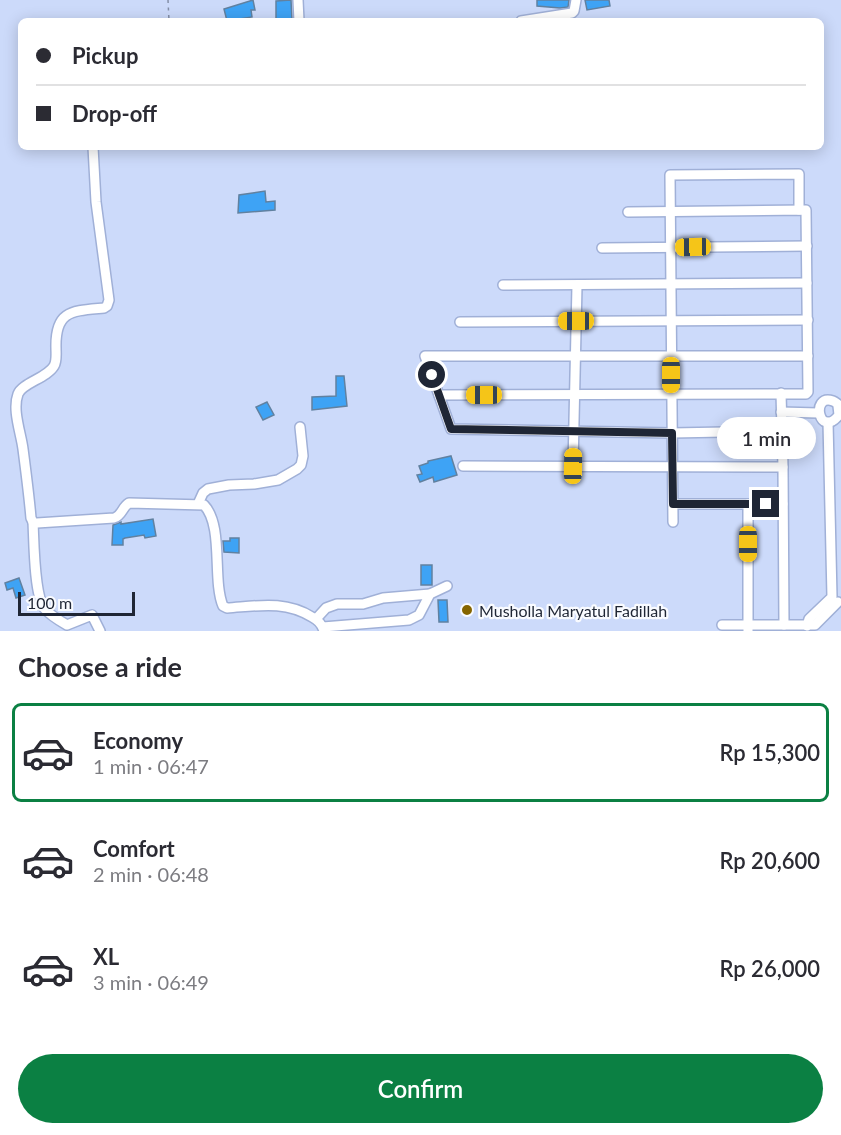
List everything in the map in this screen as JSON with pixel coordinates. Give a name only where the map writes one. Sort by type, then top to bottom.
[{"type":"street","points":[[298,0],[299,18]]},
{"type":"street","points":[[540,18],[572,13],[576,0]]},
{"type":"street","points":[[93,150],[96,202],[109,300],[104,308],[77,310],[60,322],[56,335],[54,366],[40,379],[21,389],[18,394],[18,416],[33,522],[40,600],[45,609],[68,625],[92,615],[100,631]]},
{"type":"street","points":[[673,522],[670,175],[799,174],[799,210]]},
{"type":"street","points":[[439,395],[806,394],[808,392],[808,320],[806,210],[628,212]]},
{"type":"street","points":[[602,248],[807,246]]},
{"type":"street","points":[[503,285],[807,283]]},
{"type":"street","points":[[573,466],[577,285]]},
{"type":"street","points":[[460,322],[808,320]]},
{"type":"street","points":[[781,431],[672,433],[451,429],[424,356],[808,356]]},
{"type":"street","points":[[781,393],[784,626]]},
{"type":"street","points":[[825,401],[833,401],[840,410],[835,421],[828,422],[821,419],[818,413],[820,405],[825,401]]},
{"type":"street","points":[[781,412],[818,413]]},
{"type":"street","points":[[722,625],[748,628],[815,625],[837,600],[828,422]]},
{"type":"street","points":[[198,504],[203,493],[208,489],[278,480],[297,469],[301,465],[303,456],[300,427]]},
{"type":"street","points":[[463,466],[783,467]]},
{"type":"street","points":[[33,522],[114,518],[118,517],[129,503],[204,505],[210,516],[216,545],[223,606],[226,608],[283,605],[300,609],[316,619],[323,629],[410,620],[417,617],[430,594]]},
{"type":"street","points":[[673,504],[783,504]]},
{"type":"street","points":[[748,504],[748,628]]},
{"type":"street","points":[[316,619],[326,608],[337,604],[363,604],[382,598],[430,594],[447,586]]},
{"type":"path","points":[[168,0],[169,18]]},
{"type":"building","points":[[253,0],[255,10],[251,10],[252,17],[226,18],[224,9]]},
{"type":"building","points":[[291,0],[292,18],[276,18],[276,1]]},
{"type":"building","points":[[537,0],[569,0],[568,7],[560,8],[537,6]]},
{"type":"building","points":[[585,0],[609,0],[610,6],[587,10]]},
{"type":"building","points":[[265,191],[266,202],[275,201],[275,210],[238,213],[239,195]]},
{"type":"building","points":[[336,376],[344,376],[347,406],[312,410],[312,397],[336,396]]},
{"type":"building","points":[[267,402],[274,415],[263,420],[256,407]]},
{"type":"building","points":[[451,456],[457,475],[434,482],[433,477],[420,482],[417,475],[422,474],[419,466],[428,461]]},
{"type":"building","points":[[153,519],[156,536],[125,538],[123,545],[112,545],[113,525]]},
{"type":"building","points":[[230,538],[239,538],[239,553],[224,552],[223,541],[230,541]]},
{"type":"building","points":[[421,565],[432,565],[432,585],[421,585]]},
{"type":"building","points":[[19,578],[25,595],[16,598],[13,588],[7,590],[5,583]]},
{"type":"building","points":[[438,600],[447,600],[448,622],[439,622]]},
{"type":"place","name":"Musholla Maryatul Fadillah","points":[[467,610]]},
{"type":"route","points":[[432,375],[451,429],[672,433],[673,504],[766,504]]}]
